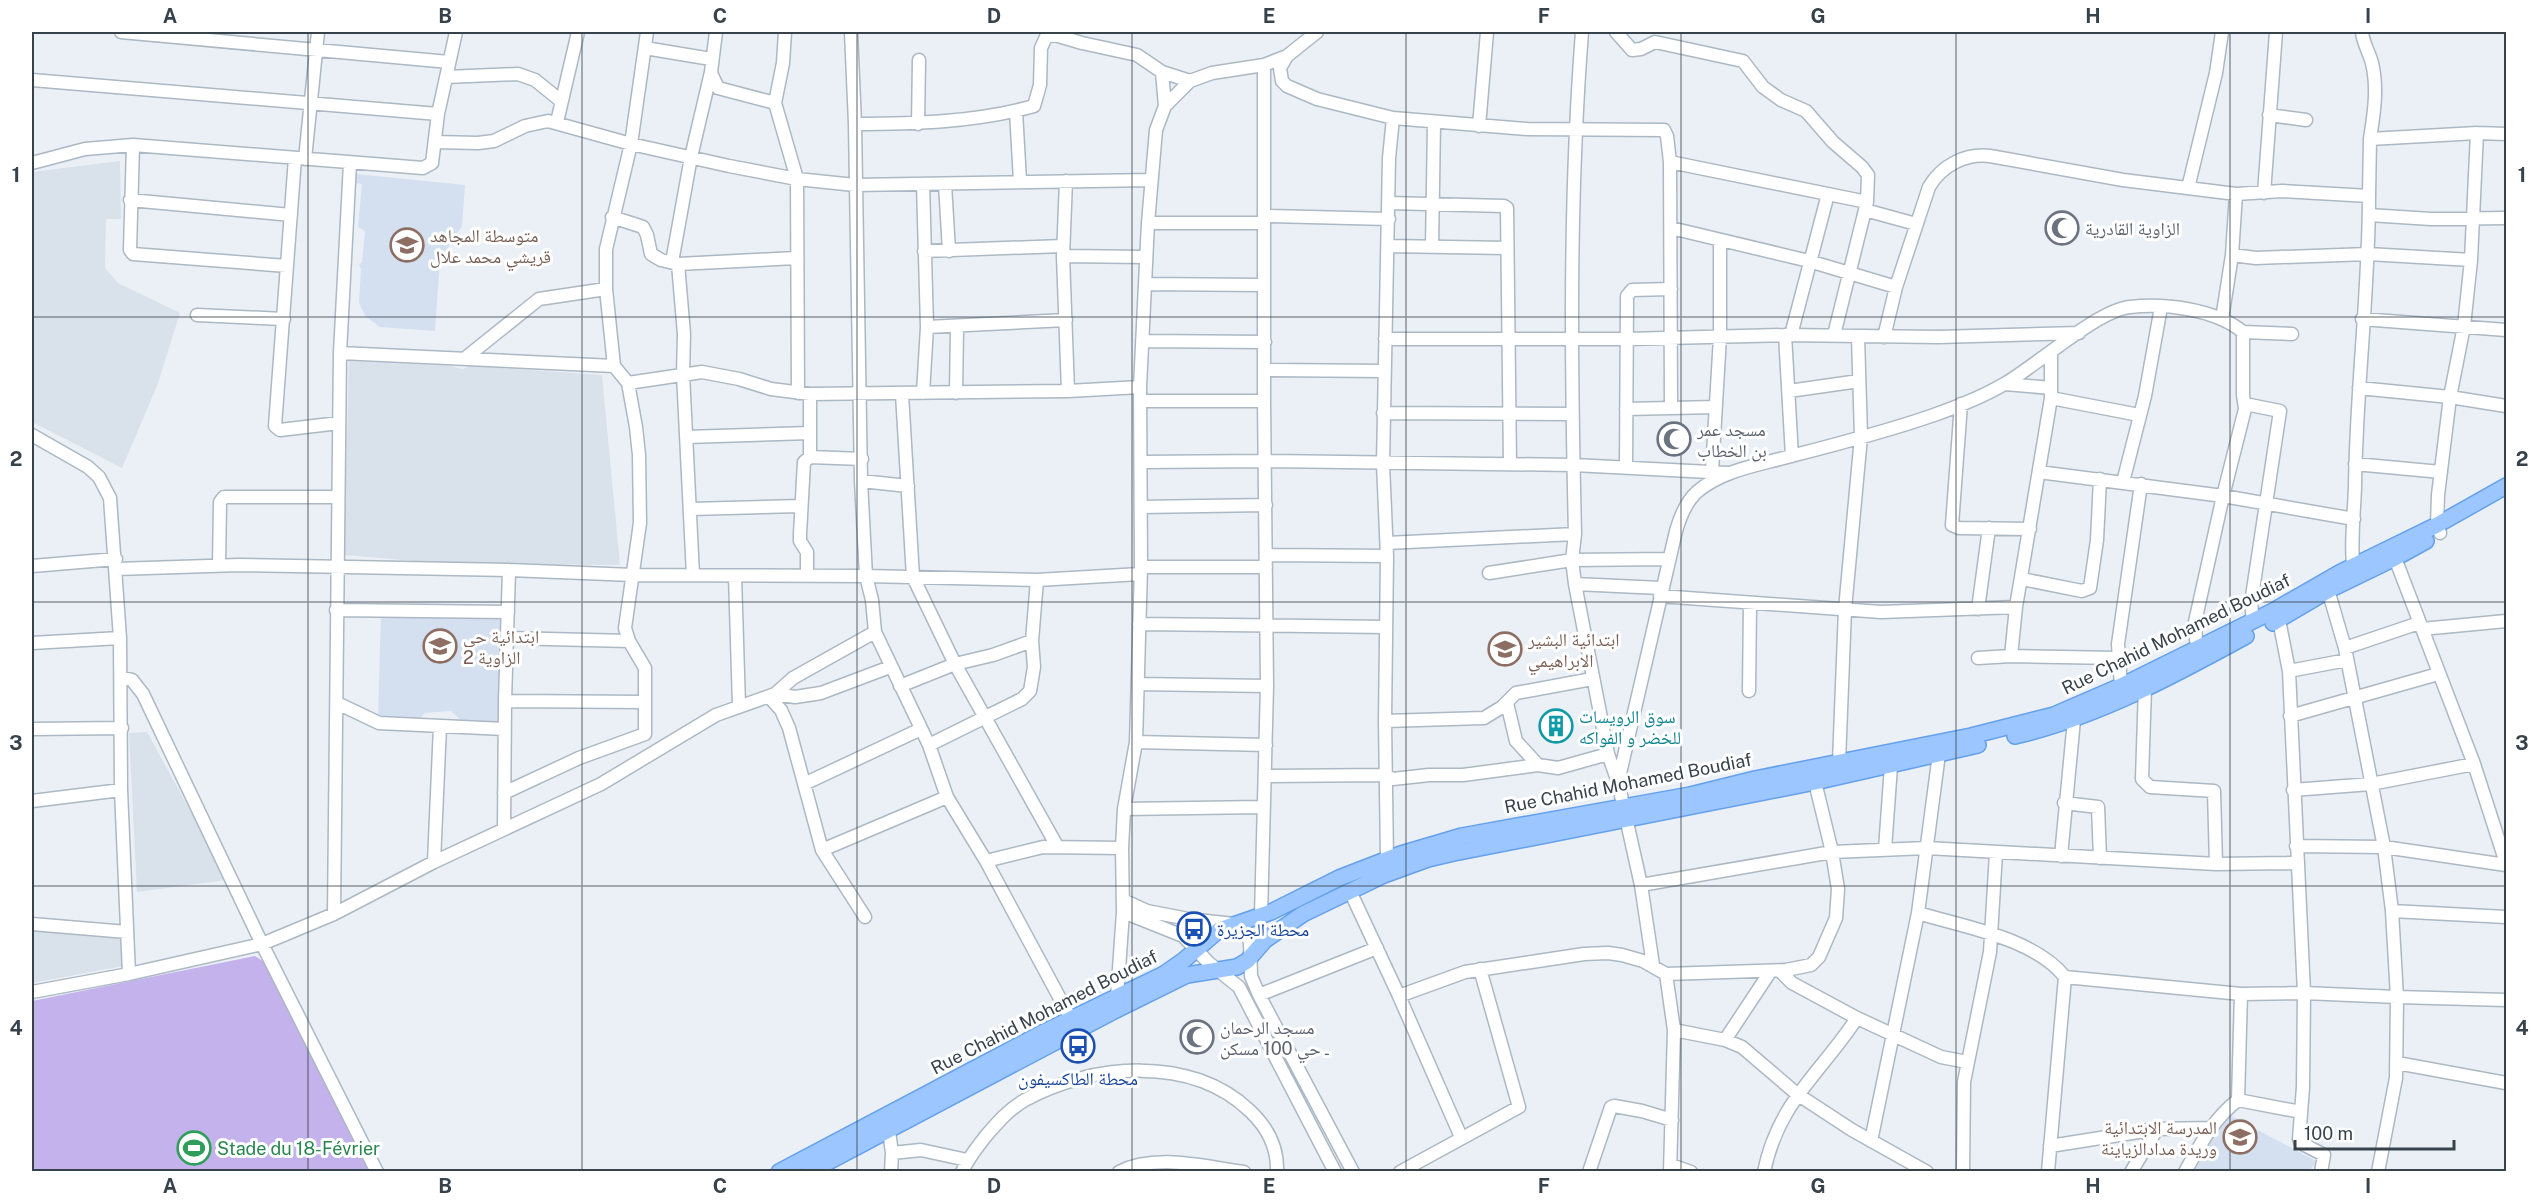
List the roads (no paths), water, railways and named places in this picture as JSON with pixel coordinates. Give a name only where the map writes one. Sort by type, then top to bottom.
[{"type":"main road","name":"Rue Chahid Mohamed Boudiaf","points":[[2354,572],[2395,558],[2506,486]]},
{"type":"main road","name":"Rue Chahid Mohamed Boudiaf","points":[[1625,813],[1755,779],[1971,736],[2036,720],[2069,709],[2121,686],[2506,497]]},
{"type":"main road","name":"Rue Chahid Mohamed Boudiaf","points":[[779,1172],[1071,1019],[1164,974],[1197,949],[1211,934],[1233,924],[1261,916],[1339,878],[1392,862],[1443,841],[1501,836],[1815,782],[1891,766],[2074,720],[2279,620],[2327,586]]},
{"type":"main road","name":"Rue Chahid Mohamed Boudiaf","points":[[809,1172],[1159,989],[1193,973],[1237,967],[1280,929],[1350,891],[1392,862]]},
{"type":"street","points":[[121,32],[183,34],[315,51],[449,62]]},
{"type":"street","points":[[318,32],[310,103],[291,215],[276,428],[280,430],[339,423]]},
{"type":"street","points":[[32,163],[85,149],[133,145],[423,168],[432,163],[438,114],[456,32]]},
{"type":"street","points":[[557,122],[578,32]]},
{"type":"street","points":[[645,734],[645,668],[629,641],[625,628],[640,523],[639,455],[628,383],[614,366],[606,289],[606,249],[612,216],[631,144],[647,32]]},
{"type":"street","points":[[693,575],[683,374],[685,347],[675,263],[691,158],[711,72],[716,32]]},
{"type":"street","points":[[785,32],[783,63],[775,103],[797,179],[796,258],[804,393],[810,433],[810,457],[803,466],[800,506],[800,541],[807,552],[807,575]]},
{"type":"street","points":[[851,32],[855,124],[861,481],[866,576],[872,600],[875,632],[929,746],[947,797],[986,861],[1071,1019]]},
{"type":"street","points":[[1117,997],[1123,906],[1124,809],[1137,742],[1141,570],[1140,387],[1148,223],[1156,130],[1165,106],[1190,81],[1212,74],[1264,65],[1287,56],[1317,32]]},
{"type":"street","points":[[1479,126],[1487,32]]},
{"type":"street","points":[[1582,32],[1571,278],[1575,534],[1572,560],[1592,679],[1641,885],[1653,965]]},
{"type":"street","points":[[1616,32],[1632,50],[1641,49],[1655,42],[1743,61],[1763,87],[1781,100],[1806,111],[1833,142],[1868,175],[1866,206],[1834,335]]},
{"type":"street","points":[[2188,188],[2214,84],[2223,40],[2222,32]]},
{"type":"street","points":[[2264,193],[2276,32]]},
{"type":"street","points":[[2354,572],[2355,464],[2362,319],[2368,254],[2370,139],[2376,97],[2372,62],[2362,41],[2362,32]]},
{"type":"street","points":[[855,124],[918,124],[1017,111],[1034,106],[1040,85],[1041,48],[1046,37],[1055,35],[1131,53],[1162,72],[1190,81]]},
{"type":"street","points":[[645,48],[711,59]]},
{"type":"street","points":[[1287,56],[1280,68],[1282,81],[1287,86],[1317,99],[1393,118],[1434,123],[1576,131],[1660,129],[1667,136],[1670,162],[1671,408]]},
{"type":"street","points":[[918,124],[919,60]]},
{"type":"street","points":[[1261,916],[1262,807],[1267,686],[1264,65]]},
{"type":"street","points":[[711,72],[718,88],[775,103]]},
{"type":"street","points":[[1162,72],[1165,106]]},
{"type":"street","points":[[446,77],[518,74],[535,80],[561,101]]},
{"type":"street","points":[[32,80],[438,114]]},
{"type":"street","points":[[1017,111],[1020,181]]},
{"type":"street","points":[[2269,115],[2306,120]]},
{"type":"street","points":[[1392,862],[1385,775],[1387,543],[1383,413],[1393,118]]},
{"type":"street","points":[[435,142],[494,141],[525,126],[539,122],[557,122],[631,144],[691,158],[797,179],[855,185],[1151,180]]},
{"type":"street","points":[[1432,247],[1434,123]]},
{"type":"street","points":[[2370,139],[2477,133],[2506,134]]},
{"type":"street","points":[[2438,529],[2441,472],[2450,397],[2464,326],[2471,260],[2477,133]]},
{"type":"street","points":[[133,145],[130,200],[130,250],[133,254],[287,266]]},
{"type":"street","points":[[1884,337],[1896,287],[1929,187],[1935,177],[1955,162],[1973,155],[2236,194],[2282,191],[2368,196]]},
{"type":"street","points":[[1670,162],[1828,194],[1916,224]]},
{"type":"street","points":[[334,914],[340,353],[350,163]]},
{"type":"street","points":[[1066,181],[1063,251],[1068,391]]},
{"type":"street","points":[[923,184],[927,327],[923,393]]},
{"type":"street","points":[[945,184],[949,251]]},
{"type":"street","points":[[1792,456],[1788,335],[1828,194]]},
{"type":"street","points":[[2222,319],[2232,255],[2236,194]]},
{"type":"street","points":[[130,200],[291,215]]},
{"type":"street","points":[[1389,203],[1506,207],[1510,464]]},
{"type":"street","points":[[2368,214],[2473,220],[2506,218]]},
{"type":"street","points":[[612,216],[643,227],[654,258],[675,263],[796,258]]},
{"type":"street","points":[[1148,223],[1389,219]]},
{"type":"street","points":[[1671,228],[1809,261],[1896,287]]},
{"type":"street","points":[[1712,471],[1720,337],[1720,240]]},
{"type":"street","points":[[1389,246],[1507,248]]},
{"type":"street","points":[[924,251],[1063,251],[1146,257]]},
{"type":"street","points":[[2232,255],[2256,258],[2368,254],[2471,260]]},
{"type":"street","points":[[1145,284],[1264,285]]},
{"type":"street","points":[[464,359],[539,299],[606,289]]},
{"type":"street","points":[[1626,467],[1626,339],[1629,292],[1671,289]]},
{"type":"street","points":[[2123,482],[2161,307]]},
{"type":"street","points":[[1618,782],[1678,524],[1688,502],[1704,487],[1729,473],[1861,437],[1931,416],[1961,404],[2005,384],[2079,333],[2119,309],[2161,307],[2184,309],[2235,324],[2243,332],[2292,334]]},
{"type":"street","points":[[197,315],[284,319]]},
{"type":"street","points":[[2362,319],[2506,330]]},
{"type":"street","points":[[927,327],[1066,320]]},
{"type":"street","points":[[956,393],[957,327]]},
{"type":"street","points":[[2201,647],[2195,636],[2195,622],[2245,404],[2243,332]]},
{"type":"street","points":[[1385,339],[1626,339],[1788,335],[1884,337],[2079,333]]},
{"type":"street","points":[[1839,762],[1845,609],[1861,437],[1858,336]]},
{"type":"street","points":[[1142,341],[1265,342]]},
{"type":"street","points":[[2011,656],[2016,607],[2051,393],[2051,352]]},
{"type":"street","points":[[340,353],[614,366]]},
{"type":"street","points":[[1264,370],[1384,371]]},
{"type":"street","points":[[628,383],[683,374],[717,373],[762,387],[804,393],[860,395],[1068,391],[1140,387]]},
{"type":"street","points":[[1789,391],[1859,381]]},
{"type":"street","points":[[2005,384],[2139,415]]},
{"type":"street","points":[[2359,388],[2450,397],[2506,406]]},
{"type":"street","points":[[903,394],[913,577],[956,664],[1057,846]]},
{"type":"street","points":[[1141,401],[1264,401]]},
{"type":"street","points":[[1961,404],[1952,525],[2030,529]]},
{"type":"street","points":[[2245,404],[2280,411],[2251,603],[2253,621]]},
{"type":"street","points":[[1626,409],[1715,407]]},
{"type":"street","points":[[1383,413],[1572,414]]},
{"type":"street","points":[[687,437],[810,433]]},
{"type":"street","points":[[32,435],[80,461],[102,482],[110,498],[120,638],[121,790],[129,974]]},
{"type":"street","points":[[810,457],[862,459]]},
{"type":"street","points":[[1141,462],[1266,461],[1574,465],[1729,473]]},
{"type":"street","points":[[2355,464],[2441,472]]},
{"type":"street","points":[[2039,472],[2223,496],[2354,519]]},
{"type":"street","points":[[2022,579],[2082,591],[2090,588],[2097,540],[2100,479]]},
{"type":"street","points":[[861,481],[908,486]]},
{"type":"street","points":[[2121,686],[2117,658],[2129,557],[2141,484]]},
{"type":"street","points":[[219,565],[220,501],[224,497],[337,497]]},
{"type":"street","points":[[1141,507],[1266,505]]},
{"type":"street","points":[[691,509],[800,506]]},
{"type":"street","points":[[1978,609],[1989,528]]},
{"type":"street","points":[[1387,543],[1575,534]]},
{"type":"street","points":[[32,567],[116,564],[219,565],[509,570],[633,575],[807,575],[1037,580],[1266,561],[1387,556]]},
{"type":"street","points":[[2296,846],[2384,847],[2506,864],[2474,764],[2395,558]]},
{"type":"street","points":[[1489,573],[1572,560],[1669,559]]},
{"type":"street","points":[[504,828],[504,729],[509,570]]},
{"type":"street","points":[[735,576],[739,706]]},
{"type":"street","points":[[929,746],[1022,699],[1030,691],[1034,667],[1032,641],[1037,580]]},
{"type":"street","points":[[1575,584],[1661,592],[1750,604],[1900,612],[2016,607]]},
{"type":"street","points":[[2327,586],[2346,654],[2353,699],[2384,847],[2392,911],[2397,997],[2397,1063],[2379,1172]]},
{"type":"street","points":[[1749,691],[1750,604]]},
{"type":"street","points":[[336,610],[508,612]]},
{"type":"street","points":[[2279,620],[2289,671],[2296,863],[2304,993],[2300,1141],[2324,1155],[2320,1172]]},
{"type":"street","points":[[2289,671],[2346,654],[2420,626],[2506,621]]},
{"type":"street","points":[[1139,624],[1386,627]]},
{"type":"street","points":[[32,992],[129,974],[262,944],[334,914],[504,828],[602,784],[701,723],[739,706],[772,695],[793,678],[875,632]]},
{"type":"street","points":[[32,643],[120,638]]},
{"type":"street","points":[[507,638],[629,641]]},
{"type":"street","points":[[900,686],[956,664],[993,655],[1032,641]]},
{"type":"street","points":[[1978,658],[2011,656],[2117,658]]},
{"type":"street","points":[[772,695],[795,697],[822,693],[890,667]]},
{"type":"street","points":[[2290,716],[2438,674]]},
{"type":"street","points":[[121,677],[132,680],[142,694],[262,944],[377,1172]]},
{"type":"street","points":[[1385,720],[1484,718],[1507,703],[1516,693],[1592,679]]},
{"type":"street","points":[[1138,684],[1267,686]]},
{"type":"street","points":[[2145,687],[2142,779],[2150,787],[2214,791],[2216,864]]},
{"type":"street","points":[[772,695],[786,719],[822,850],[865,917]]},
{"type":"street","points":[[505,701],[645,702]]},
{"type":"street","points":[[337,703],[379,723],[504,729]]},
{"type":"street","points":[[1507,703],[1516,741],[1538,765]]},
{"type":"street","points":[[2061,856],[2064,804],[2074,720]]},
{"type":"street","points":[[434,862],[440,726]]},
{"type":"street","points":[[32,729],[122,728]]},
{"type":"street","points":[[804,784],[921,729]]},
{"type":"street","points":[[645,734],[663,745]]},
{"type":"street","points":[[504,793],[579,758],[645,734]]},
{"type":"street","points":[[1137,742],[1266,745]]},
{"type":"street","points":[[1265,776],[1385,775],[1393,779],[1429,775],[1463,775],[1538,765],[1558,768],[1608,754]]},
{"type":"street","points":[[1871,1141],[1918,913],[1939,754]]},
{"type":"street","points":[[2293,790],[2371,784],[2474,764]]},
{"type":"street","points":[[1885,849],[1891,766]]},
{"type":"street","points":[[1399,996],[1453,975],[1480,969],[1608,953],[1653,965],[1666,974],[1775,972],[1811,965],[1825,946],[1836,918],[1838,903],[1833,852],[1815,782]]},
{"type":"street","points":[[32,801],[121,790]]},
{"type":"street","points":[[822,850],[947,797]]},
{"type":"street","points":[[2064,804],[2098,807],[2100,858]]},
{"type":"street","points":[[1124,809],[1262,807]]},
{"type":"street","points":[[986,861],[1043,847],[1122,849]]},
{"type":"street","points":[[1641,885],[1833,852],[1885,849],[1927,848],[2216,864],[2296,863]]},
{"type":"street","points":[[1963,1172],[1964,1093],[1967,1062],[1993,935],[1996,853]]},
{"type":"street","points":[[1350,891],[1461,1137]]},
{"type":"street","points":[[1123,906],[1233,924],[1244,930],[1251,956],[1251,976],[1259,995],[1353,1172]]},
{"type":"street","points":[[1123,906],[1180,933],[1241,990],[1335,1172]]},
{"type":"street","points":[[2392,911],[2506,917]]},
{"type":"street","points":[[1918,913],[1993,935],[2046,958],[2064,977],[2241,994],[2304,993],[2506,1000]]},
{"type":"street","points":[[32,924],[126,932]]},
{"type":"street","points":[[1259,995],[1377,948]]},
{"type":"street","points":[[1400,1172],[1519,1107],[1480,969]]},
{"type":"street","points":[[1775,972],[1892,1036],[1941,1057],[1967,1062]]},
{"type":"street","points":[[1725,1040],[1775,972]]},
{"type":"street","points":[[1666,974],[1674,1030],[1671,1168],[1691,1172]]},
{"type":"street","points":[[2048,1172],[2064,977]]},
{"type":"street","points":[[2238,1100],[2241,994]]},
{"type":"street","points":[[1764,1172],[1779,1128],[1797,1094],[1844,1038],[1857,1018]]},
{"type":"street","points":[[1262,1030],[1275,1024]]},
{"type":"street","points":[[1674,1030],[1725,1040],[1742,1047],[1797,1094],[1871,1141],[1928,1172]]},
{"type":"street","points":[[2397,1063],[2506,1083]]},
{"type":"street","points":[[892,1153],[921,1150],[965,1166],[1000,1120],[1024,1100],[1092,1075],[1143,1071],[1163,1072],[1208,1085],[1242,1103],[1264,1127],[1274,1147],[1277,1172]]},
{"type":"street","points":[[2185,1172],[2210,1128],[2223,1112],[2238,1100],[2301,1112]]},
{"type":"street","points":[[1589,1172],[1611,1107],[1618,1106],[1642,1111],[1672,1120]]},
{"type":"street","points":[[2050,1146],[2157,1129],[2210,1128]]},
{"type":"street","points":[[2131,1172],[2157,1129]]},
{"type":"street","points":[[889,1131],[892,1153],[891,1172]]},
{"type":"street","points":[[1119,1172],[1142,1163],[1166,1163],[1244,1172]]},
{"type":"place","name":"الزاوية القادرية","points":[[2062,228]]},
{"type":"place","name":"متوسطة المجاهد قريشي محمد علال","points":[[407,245]]},
{"type":"place","name":"مسجد عمر بن الخطاب","points":[[1674,439]]},
{"type":"place","name":"ابتدائية حي الزاوية 2","points":[[440,646]]},
{"type":"place","name":"ابتدائية البشير الابراهيمي","points":[[1505,649]]},
{"type":"place","name":"سوق الرويسات للخضر و الفواكه","points":[[1556,726]]},
{"type":"place","name":"محطة الجزيرة","points":[[1194,929]]},
{"type":"place","name":"مسجد الرحمان ـ حي 100 مسكن","points":[[1197,1037]]},
{"type":"place","name":"محطة الطاكسيفون","points":[[1078,1046]]},
{"type":"place","name":"المدرسة الابتدائية وريدة مدادالزياينة","points":[[2240,1137]]},
{"type":"place","name":"Stade du 18-Février","points":[[194,1148]]}]
